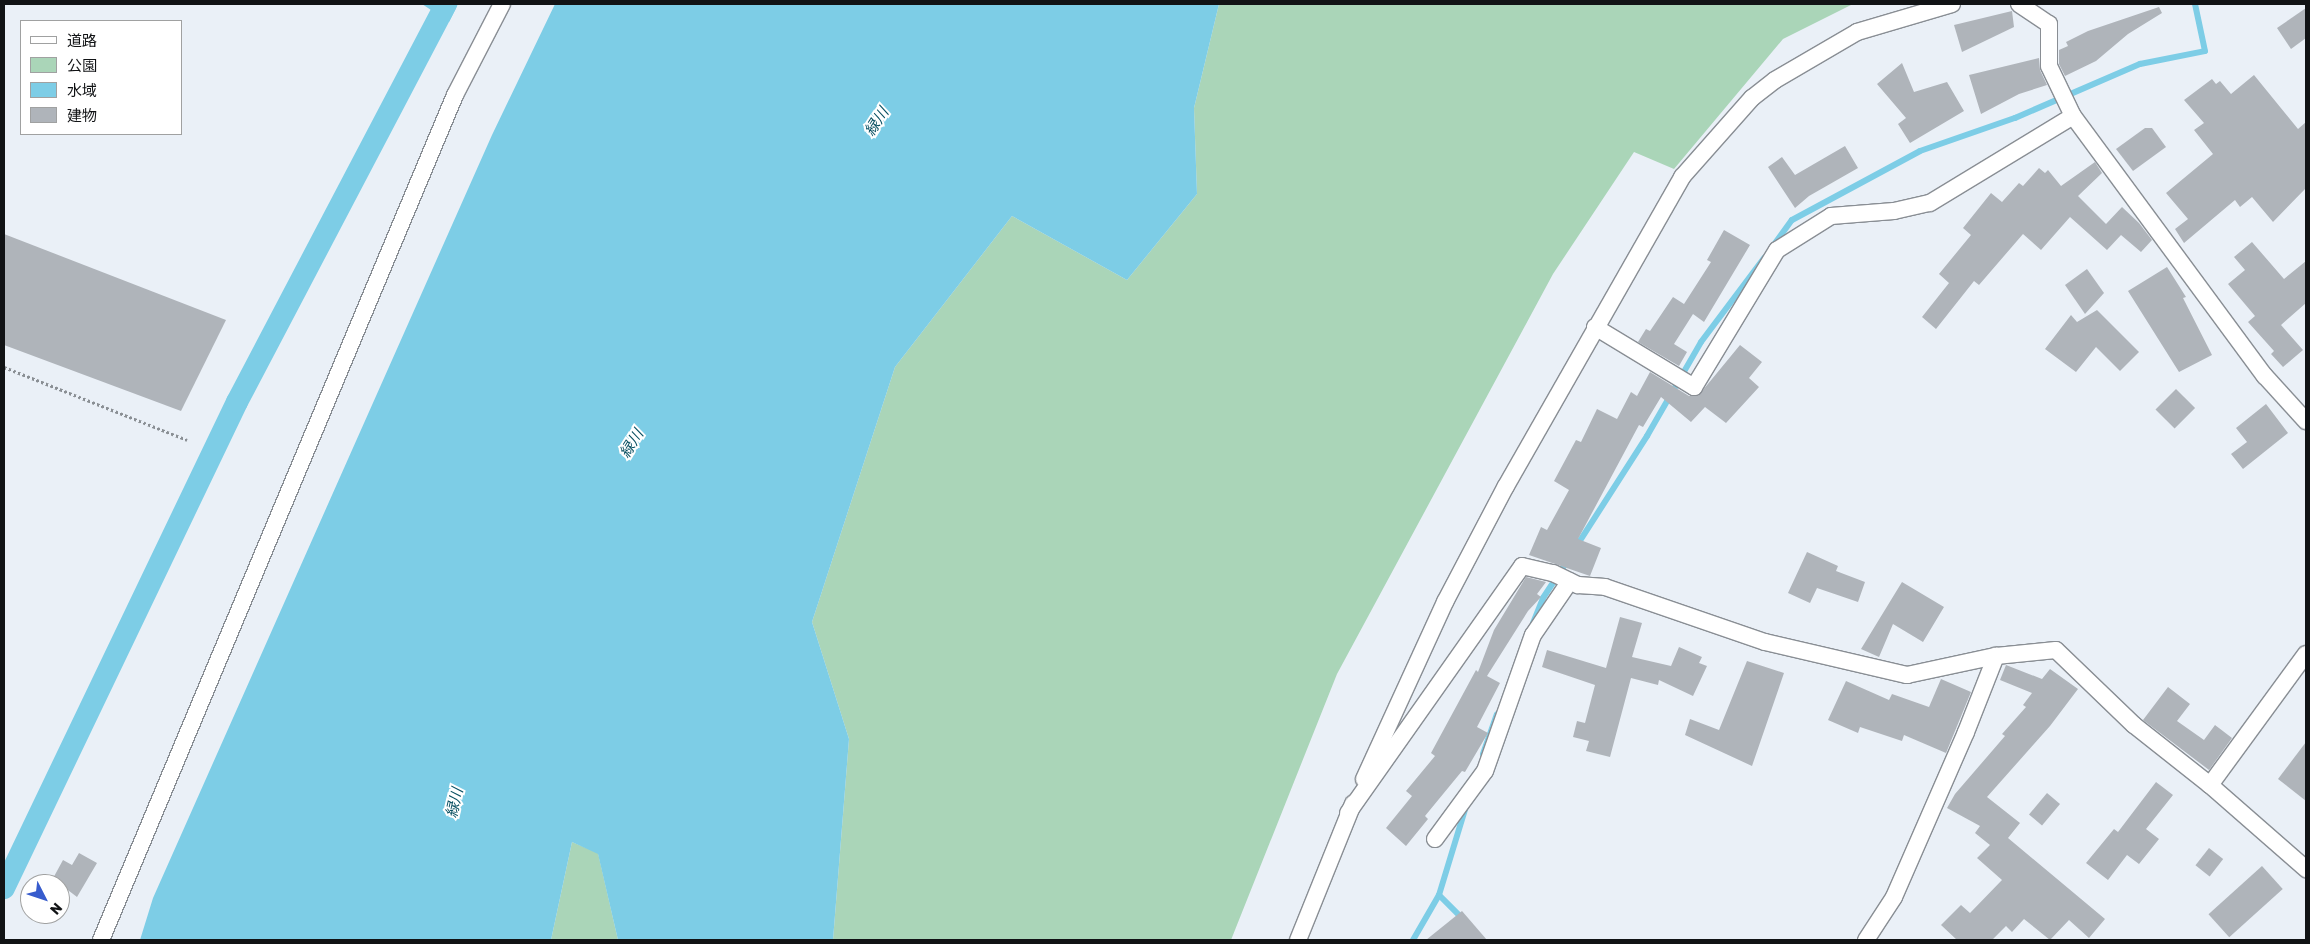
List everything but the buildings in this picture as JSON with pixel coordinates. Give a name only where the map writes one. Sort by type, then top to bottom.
[{"type":"street","points":[[101,940],[455,95],[502,4]]},
{"type":"street","points":[[1298,940],[1348,813],[1445,602],[1595,327],[1682,177],[1752,98],[1857,32],[1952,4]]},
{"type":"street","points":[[2019,4],[2049,24],[2049,66],[2073,116],[2264,376],[2306,421]]},
{"type":"street","points":[[1595,327],[1694,387],[1778,250],[1831,216],[1894,211],[1930,202],[2073,116]]},
{"type":"street","points":[[1348,813],[1522,566],[1553,573],[1570,581],[1604,587],[1764,642],[1907,675],[1996,656],[2056,650],[2134,726],[2210,785],[2306,869]]},
{"type":"street","points":[[1435,839],[1485,771],[1534,636],[1570,581]]},
{"type":"street","points":[[2210,785],[2306,654]]},
{"type":"street","points":[[1866,940],[1894,897],[1966,732],[1996,656]]},
{"type":"path","points":[[4,367],[187,440]]},
{"type":"green space","points":[[1219,4],[1853,4],[1783,39],[1674,169],[1634,152],[1553,274],[1337,674],[1231,940],[833,940],[849,739],[812,622],[895,367],[1012,216],[1127,280],[1197,194],[1194,108]]},
{"type":"green space","points":[[572,842],[598,853],[618,940],[551,940]]},
{"type":"water","points":[[422,4],[458,4],[449,22]]},
{"type":"water","name":"緑川","points":[[555,4],[1219,4],[1194,108],[1197,194],[1127,280],[1012,216],[895,367],[812,622],[849,739],[833,940],[618,940],[598,854],[572,842],[551,940],[140,940],[153,898],[492,135]]},
{"type":"waterway","points":[[4,888],[237,402],[446,4]]},
{"type":"waterway","points":[[1773,246],[1792,220],[1920,151],[2015,118],[2140,64],[2205,51],[2195,4]]},
{"type":"waterway","points":[[1576,547],[1647,436],[1701,342],[1764,258]]},
{"type":"waterway","points":[[1533,623],[1543,598],[1568,560]]},
{"type":"waterway","points":[[1483,754],[1497,714]]},
{"type":"waterway","points":[[1413,940],[1439,895],[1466,806]]},
{"type":"waterway","points":[[1439,895],[1463,919]]}]
